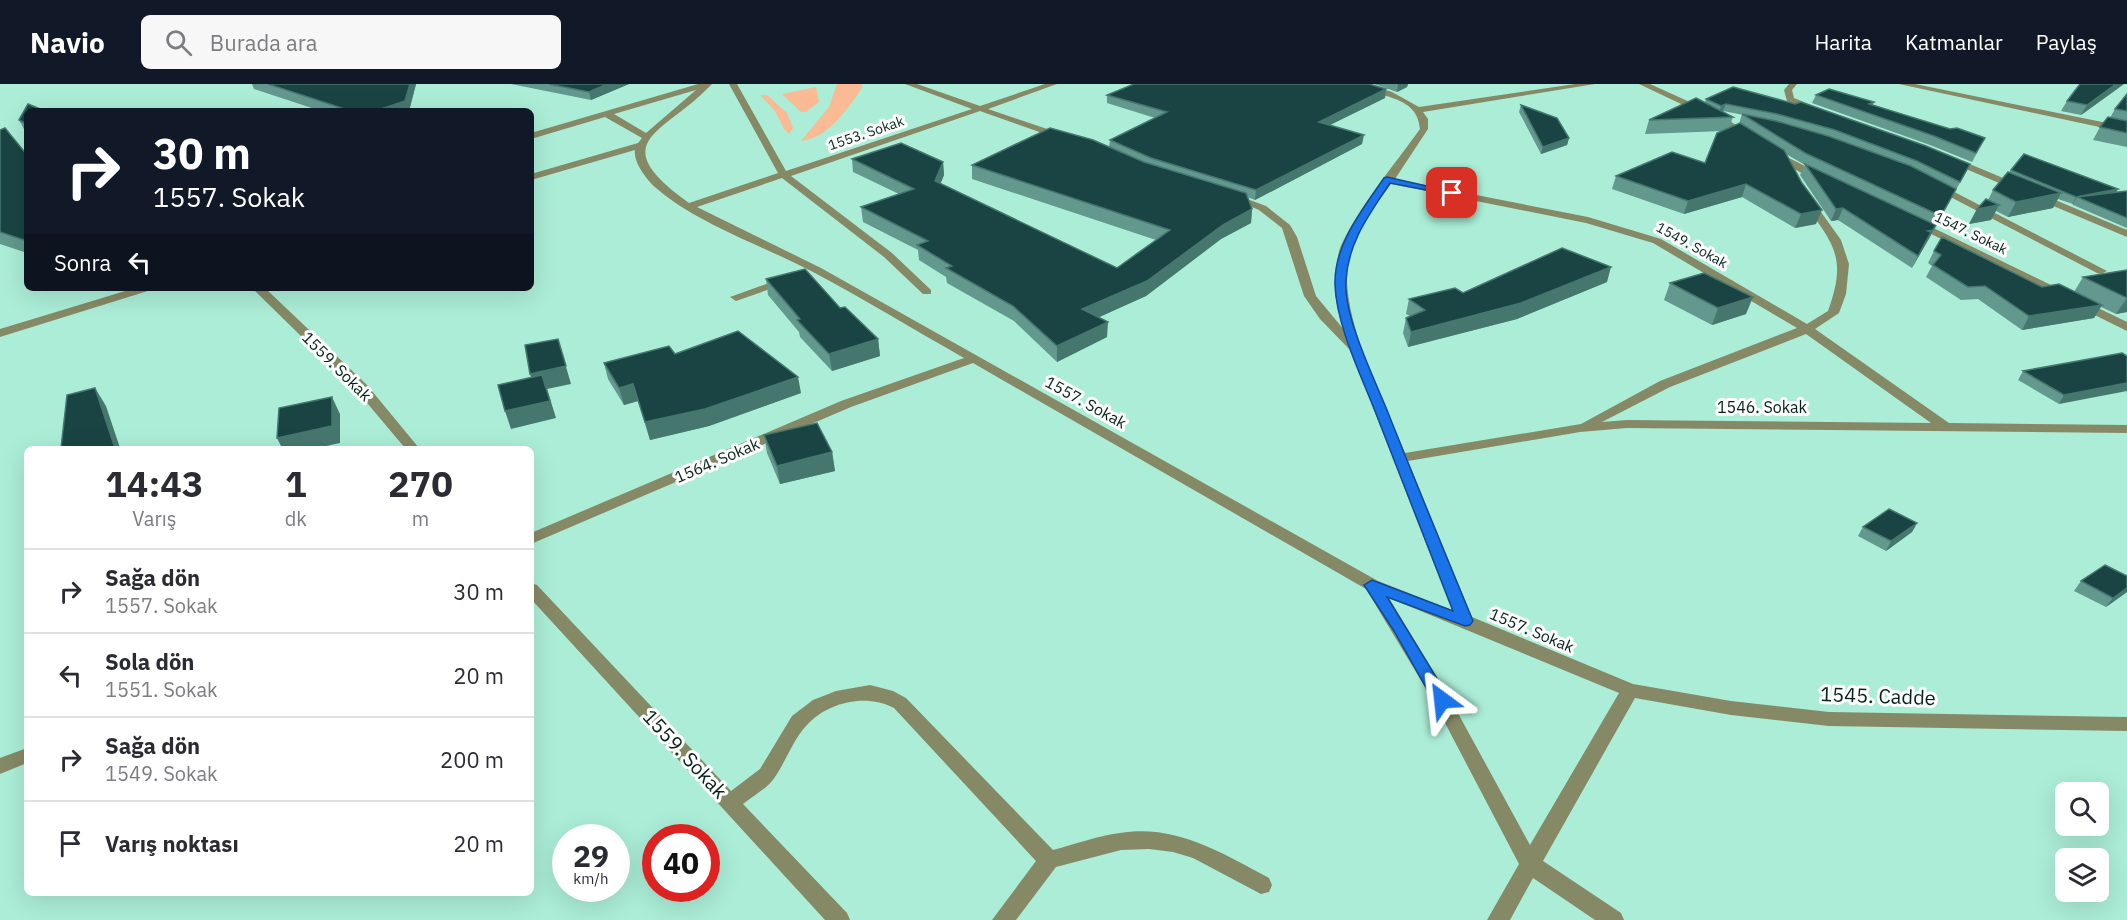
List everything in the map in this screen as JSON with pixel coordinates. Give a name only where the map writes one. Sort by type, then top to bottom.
[{"type":"street","points":[[534,135],[707,84]]},
{"type":"street","points":[[534,176],[644,141],[707,84]]},
{"type":"street","points":[[733,84],[784,175],[888,255],[927,292]]},
{"type":"street","points":[[909,84],[1073,140]]},
{"type":"street","name":"1553. Sokak","points":[[688,207],[1053,84]]},
{"type":"street","points":[[1358,84],[1400,98],[1418,110],[1425,123],[1424,129],[1359,223],[1345,250],[1340,284],[1345,313],[1357,350],[1465,621]]},
{"type":"street","points":[[1418,110],[1591,84]]},
{"type":"street","points":[[1643,84],[1708,113],[1786,161],[1831,182]]},
{"type":"street","points":[[1793,84],[1788,90],[1790,99],[1826,114]]},
{"type":"street","points":[[1903,84],[2127,130]]},
{"type":"street","points":[[1941,84],[2127,121]]},
{"type":"street","points":[[1708,113],[1741,120]]},
{"type":"street","points":[[607,114],[644,141]]},
{"type":"street","name":"1557. Sokak","points":[[644,141],[639,155],[643,165],[658,185],[688,207],[817,270],[1372,585],[1630,690]]},
{"type":"street","points":[[1935,153],[2127,234]]},
{"type":"street","points":[[1580,428],[1665,384],[1807,329],[1833,314],[1840,292],[1844,261],[1836,239],[1797,182],[1786,161]]},
{"type":"street","name":"1549. Sokak","points":[[1387,180],[1561,214],[1637,234],[1675,251],[1807,329],[1944,426]]},
{"type":"street","points":[[1929,182],[2101,271]]},
{"type":"street","points":[[1218,192],[1264,208],[1283,222],[1291,232],[1300,271],[1311,297],[1357,350]]},
{"type":"street","name":"1547. Sokak","points":[[1899,214],[2127,327]]},
{"type":"street","points":[[736,297],[817,270]]},
{"type":"street","points":[[0,333],[137,291]]},
{"type":"street","name":"1559. Sokak","points":[[261,291],[362,388],[410,446]]},
{"type":"street","name":"1564. Sokak","points":[[534,538],[846,404],[973,359]]},
{"type":"street","name":"1546. Sokak","points":[[1399,458],[1580,428],[1628,424],[2127,429]]},
{"type":"street","points":[[1372,585],[1442,700],[1530,864],[1613,920]]},
{"type":"street","name":"1559. Sokak","points":[[534,592],[839,920]]},
{"type":"street","points":[[1498,920],[1630,690]]},
{"type":"street","name":"1545. Cadde","points":[[1630,690],[1731,708],[1829,719],[2127,724]]},
{"type":"street","points":[[730,802],[767,774],[799,721],[808,712],[836,698],[870,692],[887,696],[900,703],[1049,860]]},
{"type":"street","points":[[0,766],[24,756]]},
{"type":"street","points":[[1004,920],[1049,860],[1121,841],[1149,840],[1173,843],[1199,851],[1261,885]]},
{"type":"shaded area","points":[[837,84],[862,84],[862,88],[829,128],[811,139],[801,141],[829,107]]},
{"type":"shaded area","points":[[816,87],[819,102],[806,112],[801,112],[782,94]]},
{"type":"shaded area","points":[[760,95],[767,95],[787,113],[793,128],[789,134],[775,111]]},
{"type":"building","points":[[268,84],[410,84],[405,101],[384,108],[342,108]]},
{"type":"building","points":[[549,84],[607,84],[589,92]]},
{"type":"building","points":[[1134,84],[1369,84],[1386,89],[1319,122],[1364,135],[1256,190],[1151,158],[1110,140],[1167,112],[1107,95]]},
{"type":"building","points":[[2080,84],[2116,84],[2087,105],[2067,101]]},
{"type":"building","points":[[1733,87],[1795,104],[1801,102],[1970,164],[1960,182],[1917,161],[1835,130],[1777,114],[1726,104],[1721,106],[1706,99]]},
{"type":"building","points":[[1829,89],[1874,102],[1869,104],[1985,138],[1976,153],[1816,95]]},
{"type":"building","points":[[2127,94],[2127,111],[2115,109]]},
{"type":"building","points":[[1696,98],[1733,117],[1649,120]]},
{"type":"building","points":[[28,104],[38,108],[26,108]]},
{"type":"building","points":[[1521,105],[1557,118],[1569,138],[1543,147]]},
{"type":"building","points":[[24,111],[24,122],[19,120]]},
{"type":"building","points":[[1742,114],[1828,136],[1911,166],[1956,189],[1941,216],[1805,153]]},
{"type":"building","points":[[2108,117],[2127,121],[2127,133],[2100,127]]},
{"type":"building","points":[[1740,123],[1784,150],[1802,183],[1822,210],[1801,214],[1746,184],[1688,201],[1616,176],[1672,152],[1705,163],[1717,133]]},
{"type":"building","points":[[5,128],[24,151],[24,240],[0,232],[0,130]]},
{"type":"building","points":[[1050,128],[1093,140],[1144,162],[1246,193],[1252,209],[1223,225],[1147,281],[1082,309],[1108,322],[1057,346],[1013,306],[946,268],[952,266],[917,245],[928,241],[861,207],[914,189],[852,159],[901,143],[943,162],[935,181],[1117,268],[1170,230],[972,165]]},
{"type":"building","points":[[2024,154],[2118,189],[2076,197],[2011,170]]},
{"type":"building","points":[[1805,164],[1936,225],[1933,230],[1928,231],[1931,232],[1918,256],[1843,208],[1836,209]]},
{"type":"building","points":[[2008,172],[2061,193],[2016,202],[1993,190]]},
{"type":"building","points":[[2127,191],[2127,218],[2077,197]]},
{"type":"building","points":[[1986,199],[1999,205],[1977,209]]},
{"type":"building","points":[[1942,237],[2042,287],[2059,284],[2102,305],[2029,316],[1985,286],[1968,287],[1933,265],[1941,255],[1934,251]]},
{"type":"building","points":[[1562,248],[1611,267],[1521,303],[1411,332],[1406,318],[1425,310],[1409,299],[1455,288],[1463,293]]},
{"type":"building","points":[[805,269],[840,308],[845,307],[878,339],[829,354],[797,320],[800,319],[766,279]]},
{"type":"building","points":[[2127,270],[2127,298],[2083,277]]},
{"type":"building","points":[[1704,273],[1753,297],[1718,308],[1670,283]]},
{"type":"building","points":[[738,331],[798,377],[705,409],[645,422],[633,384],[619,388],[604,363],[669,346],[675,354]]},
{"type":"building","points":[[558,339],[566,366],[530,374],[525,345]]},
{"type":"building","points":[[2122,353],[2127,356],[2127,383],[2064,395],[2023,371]]},
{"type":"building","points":[[542,375],[550,401],[505,411],[498,385]]},
{"type":"building","points":[[95,388],[114,446],[61,446],[67,395]]},
{"type":"building","points":[[332,397],[332,426],[277,438],[279,408]]},
{"type":"building","points":[[817,423],[832,452],[777,466],[764,435]]},
{"type":"building","points":[[1889,509],[1917,523],[1891,541],[1863,527]]},
{"type":"building","points":[[2105,565],[2127,576],[2127,588],[2113,598],[2081,581]]},
{"type":"route","points":[[1442,700],[1372,585],[1465,621],[1363,367],[1345,313],[1340,284],[1345,250],[1359,223],[1387,180],[1452,193]]}]
